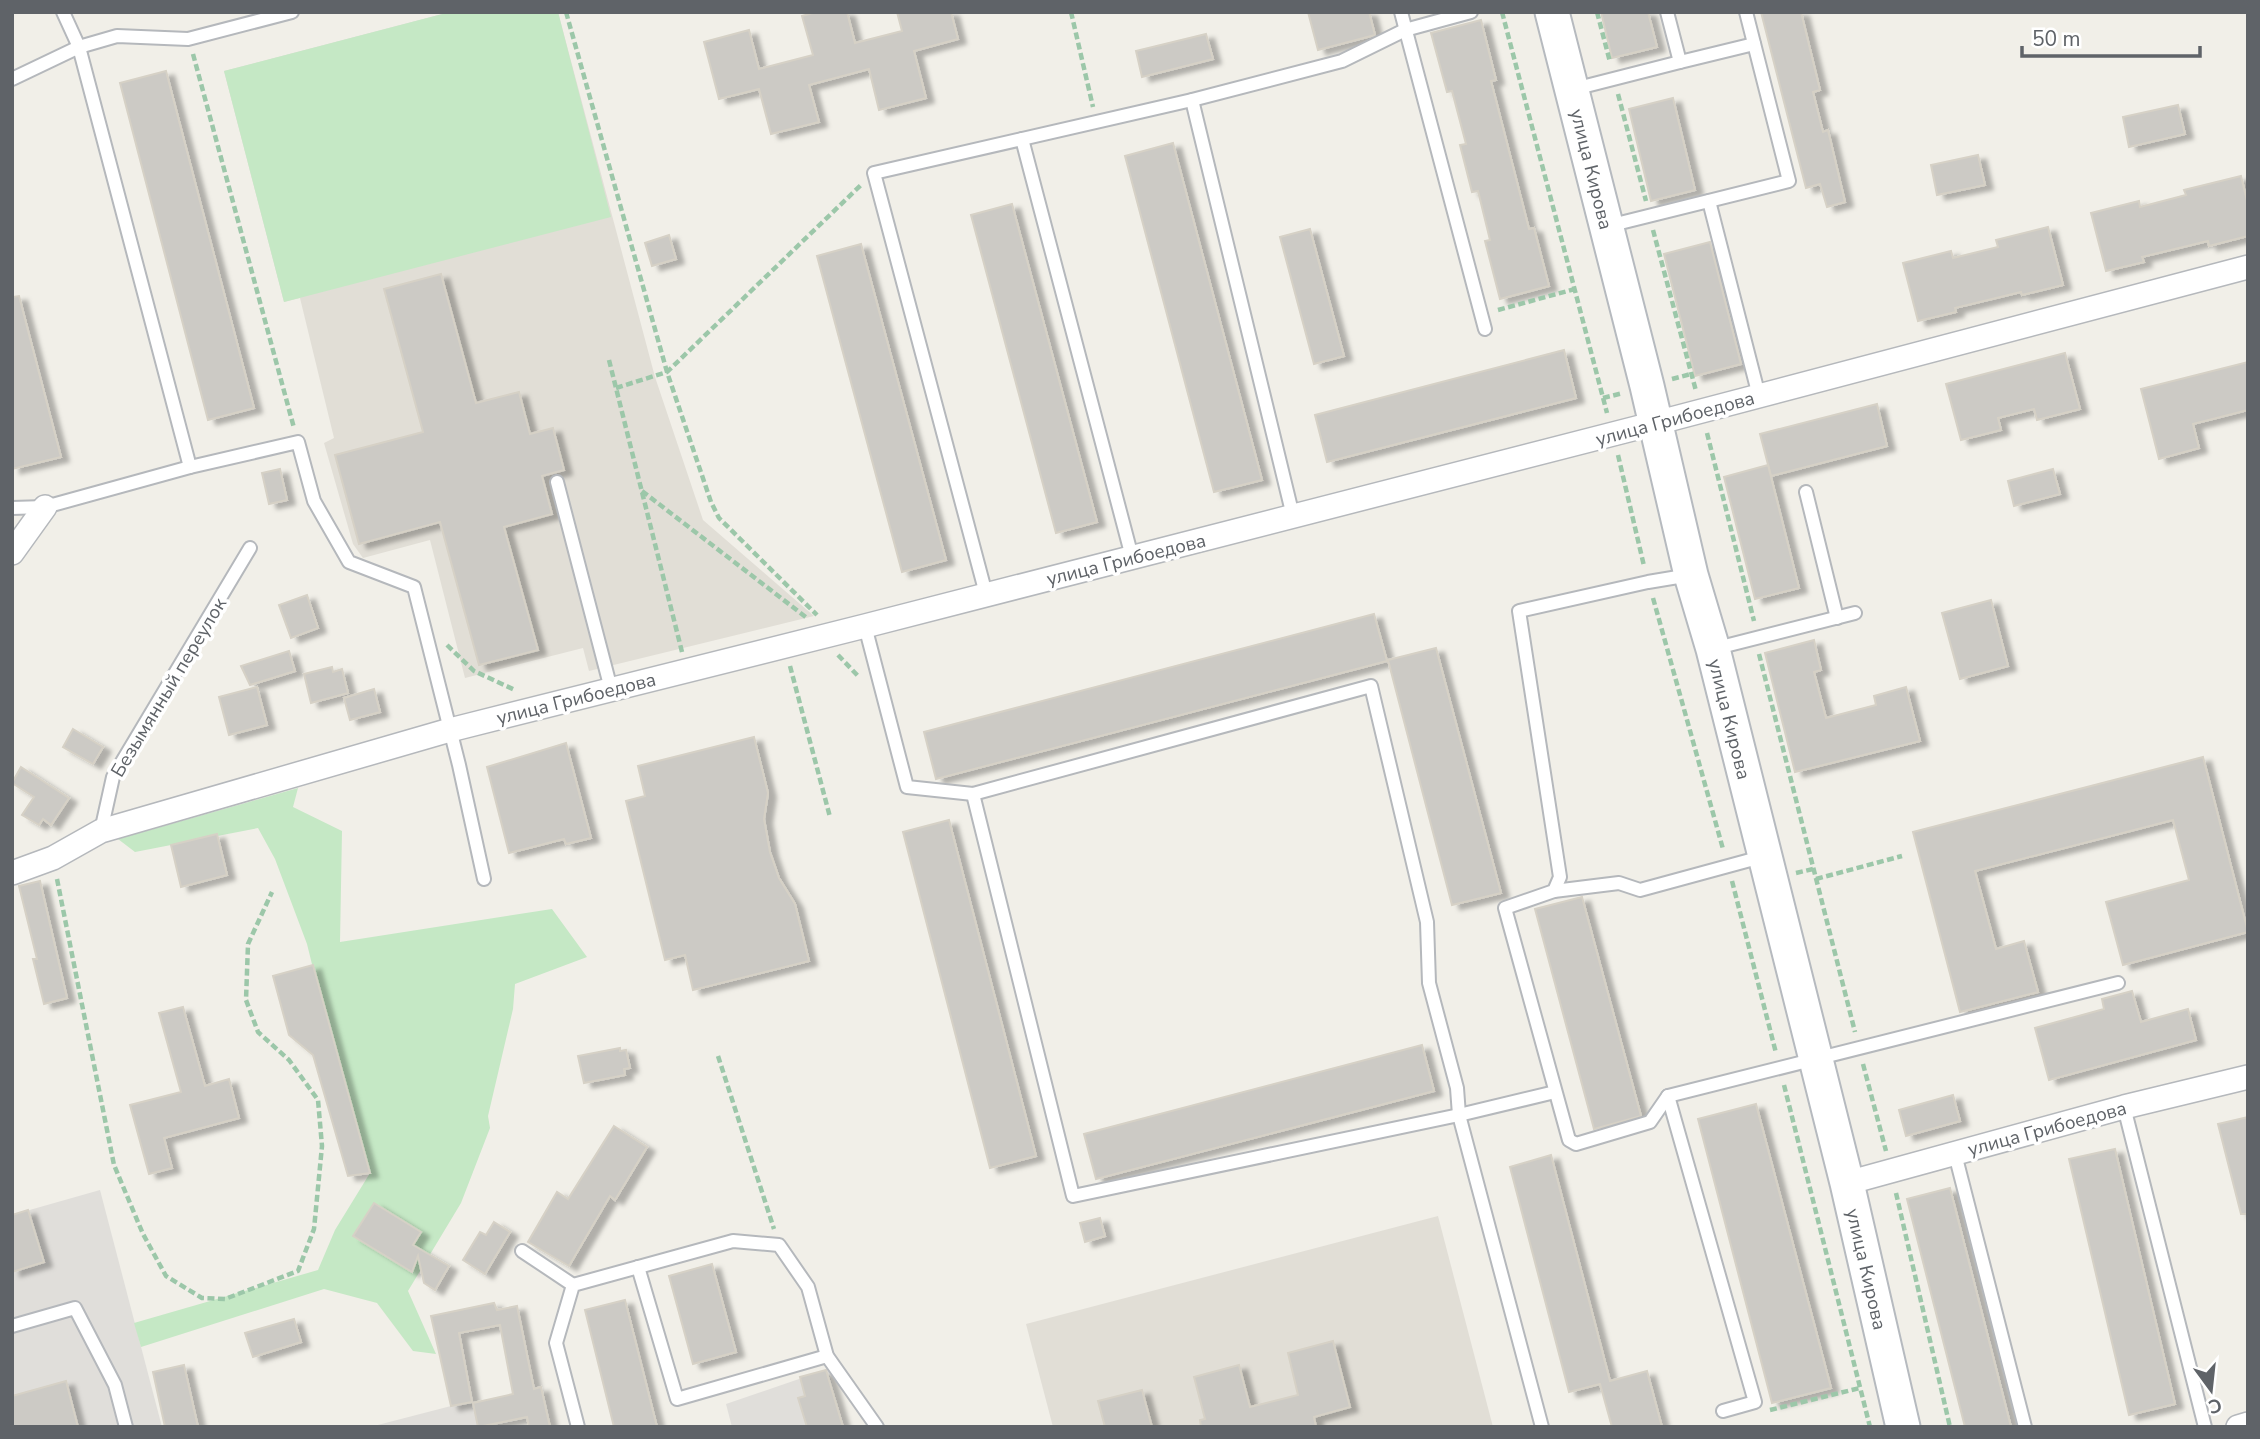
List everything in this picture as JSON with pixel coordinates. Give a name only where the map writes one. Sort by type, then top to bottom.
[{"type":"street","name":"улица Кирова","points":[[1552,12],[1656,423],[1691,575],[1713,649],[1847,1184],[1903,1427]]},
{"type":"street","name":"улица Грибоедова","points":[[12,873],[53,858],[101,831],[450,730],[611,689],[821,629],[865,626],[1656,423],[2248,267]]},
{"type":"street","points":[[12,553],[45,507]]},
{"type":"street","name":"улица Грибоедова","points":[[1847,1184],[2124,1107],[2248,1077]]},
{"type":"street","points":[[2238,1427],[2248,1424]]},
{"type":"lane","points":[[63,12],[79,47],[190,467]]},
{"type":"lane","points":[[12,79],[79,47],[117,36],[188,39],[292,12]]},
{"type":"lane","points":[[1401,12],[1485,329]]},
{"type":"lane","points":[[986,594],[874,173],[1192,100],[1342,61],[1405,30],[1471,12]]},
{"type":"lane","points":[[1667,12],[1680,62]]},
{"type":"lane","points":[[1606,226],[1789,181],[1746,12]]},
{"type":"lane","points":[[1572,90],[1754,44]]},
{"type":"lane","points":[[1192,100],[1293,516]]},
{"type":"lane","points":[[1022,139],[1132,557]]},
{"type":"lane","points":[[1709,201],[1759,396]]},
{"type":"lane","points":[[12,508],[45,507],[190,467],[298,442],[314,501],[349,562],[414,587],[484,879]]},
{"type":"lane","points":[[557,482],[611,689]]},
{"type":"lane","points":[[1806,492],[1837,618]]},
{"type":"lane","name":"Безымянный переулок","points":[[101,831],[113,777],[250,548]]},
{"type":"lane","points":[[1554,891],[1560,877],[1519,611],[1691,575]]},
{"type":"lane","points":[[1713,649],[1855,613]]},
{"type":"lane","points":[[865,626],[907,787],[972,793],[1371,686],[1427,922],[1429,983],[1457,1088],[1459,1115],[1542,1427]]},
{"type":"lane","points":[[972,793],[1073,1196],[1459,1115],[1555,1092]]},
{"type":"lane","points":[[1765,856],[1640,890],[1619,883],[1554,891],[1505,908],[1569,1140],[1576,1144],[1650,1122],[1668,1096],[2118,983]]},
{"type":"lane","points":[[1668,1096],[1755,1402],[1723,1410]]},
{"type":"lane","points":[[2124,1107],[2205,1427]]},
{"type":"lane","points":[[1955,1154],[2025,1427]]},
{"type":"lane","points":[[522,1251],[573,1285],[733,1241],[779,1245],[808,1287],[827,1356],[877,1427]]},
{"type":"lane","points":[[638,1267],[677,1399],[827,1356]]},
{"type":"lane","points":[[573,1285],[556,1343],[578,1427]]},
{"type":"lane","points":[[12,1326],[75,1308],[115,1385],[126,1427]]},
{"type":"path","points":[[566,12],[667,372],[711,502],[719,517],[821,629]]},
{"type":"path","points":[[1070,12],[1096,122]]},
{"type":"path","points":[[1502,12],[1613,434],[1648,582],[1728,867],[1870,1427]]},
{"type":"path","points":[[1597,12],[1759,637],[1759,654],[1891,1171],[1950,1427]]},
{"type":"path","points":[[188,39],[298,442]]},
{"type":"path","points":[[616,388],[667,372],[874,173]]},
{"type":"path","points":[[1481,314],[1575,289]]},
{"type":"path","points":[[609,360],[682,655]]},
{"type":"path","points":[[1678,377],[1691,374]]},
{"type":"path","points":[[1603,398],[1612,396]]},
{"type":"path","points":[[641,491],[821,629]]},
{"type":"path","points":[[789,662],[830,817]]},
{"type":"path","points":[[1816,879],[1902,856]]},
{"type":"path","points":[[53,858],[114,1165],[143,1234],[166,1276],[202,1298],[225,1299],[298,1271],[314,1229],[322,1146],[318,1100],[289,1060],[258,1032],[246,1000],[248,944],[272,892]]},
{"type":"path","points":[[718,1056],[779,1245]]},
{"type":"path","points":[[1755,1402],[1772,1411],[1860,1388]]},
{"type":"shaded area","points":[[450,12],[558,12],[655,377],[703,520],[814,616],[589,671],[583,648],[465,678],[430,540],[363,558],[353,544],[324,443],[334,438],[300,298],[284,302],[224,71]]},
{"type":"shaded area","points":[[100,1190],[162,1427],[12,1427],[12,1215]]},
{"type":"shaded area","points":[[1438,1216],[1493,1427],[1053,1427],[1026,1324]]},
{"type":"shaded area","points":[[828,1369],[843,1427],[732,1427],[726,1404]]},
{"type":"shaded area","points":[[473,1403],[478,1427],[370,1427],[451,1406]]},
{"type":"green space","points":[[450,12],[558,12],[611,217],[284,302],[224,71]]},
{"type":"green space","points":[[298,788],[293,807],[342,831],[340,942],[552,909],[587,957],[515,984],[513,1009],[488,1116],[490,1128],[461,1203],[408,1291],[436,1354],[413,1351],[377,1303],[324,1289],[141,1347],[134,1323],[318,1270],[335,1230],[370,1173],[326,1021],[307,944],[275,859],[258,828],[135,852],[118,839]]},
{"type":"building","points":[[816,12],[847,12],[855,43],[902,31],[897,12],[951,12],[958,39],[914,51],[926,98],[879,110],[869,69],[809,85],[819,122],[771,134],[759,89],[719,99],[704,42],[749,30],[759,69],[813,55],[802,16]]},
{"type":"building","points":[[1308,12],[1369,12],[1375,35],[1318,50]]},
{"type":"building","points":[[1601,12],[1648,12],[1657,47],[1612,58]]},
{"type":"building","points":[[1761,12],[1801,12],[1820,90],[1813,92],[1823,132],[1828,130],[1845,202],[1827,207],[1820,184],[1806,188]]},
{"type":"building","points":[[1481,20],[1496,80],[1491,81],[1529,229],[1534,228],[1549,286],[1500,299],[1485,241],[1490,240],[1478,191],[1472,192],[1460,145],[1466,144],[1452,91],[1447,92],[1431,33]]},
{"type":"building","points":[[1206,34],[1213,59],[1142,77],[1136,51]]},
{"type":"building","points":[[166,71],[254,408],[208,420],[120,83]]},
{"type":"building","points":[[1673,98],[1695,190],[1651,201],[1629,109]]},
{"type":"building","points":[[2178,105],[2185,134],[2129,147],[2123,117]]},
{"type":"building","points":[[1173,143],[1262,480],[1214,492],[1125,156]]},
{"type":"building","points":[[1978,155],[1985,185],[1937,195],[1931,165]]},
{"type":"building","points":[[2241,176],[2248,205],[2248,236],[2209,246],[2208,241],[2142,257],[2144,262],[2106,271],[2091,213],[2139,201],[2140,207],[2186,195],[2184,190]]},
{"type":"building","points":[[1012,204],[1097,522],[1056,533],[971,215]]},
{"type":"building","points":[[2048,227],[2063,285],[1955,308],[1956,312],[1918,321],[1903,263],[1951,251],[1953,258],[1998,247],[1996,240]]},
{"type":"building","points":[[1310,229],[1344,356],[1314,364],[1280,237]]},
{"type":"building","points":[[669,235],[676,259],[652,266],[645,243]]},
{"type":"building","points":[[1710,242],[1741,364],[1695,376],[1664,254]]},
{"type":"building","points":[[861,244],[946,560],[902,572],[817,256]]},
{"type":"building","points":[[441,274],[476,403],[519,392],[530,434],[553,428],[564,470],[542,476],[552,514],[504,527],[538,650],[479,665],[440,522],[359,544],[335,455],[423,432],[384,289]]},
{"type":"building","points":[[19,296],[61,457],[12,469],[12,297]]},
{"type":"building","points":[[1564,350],[1576,398],[1327,462],[1315,415]]},
{"type":"building","points":[[2065,353],[2080,409],[2037,420],[2034,409],[1998,418],[2001,430],[1961,440],[1946,384]]},
{"type":"building","points":[[2248,362],[2248,410],[2193,424],[2199,448],[2159,459],[2141,389]]},
{"type":"building","points":[[1877,404],[1887,446],[1771,476],[1760,434]]},
{"type":"building","points":[[1768,465],[1799,588],[1755,599],[1724,477]]},
{"type":"building","points":[[280,469],[287,500],[269,504],[262,473]]},
{"type":"building","points":[[2053,469],[2060,494],[2014,506],[2008,481]]},
{"type":"building","points":[[307,595],[318,628],[291,638],[279,605]]},
{"type":"building","points":[[1991,600],[2008,666],[1960,679],[1942,613]]},
{"type":"building","points":[[1374,614],[1387,661],[936,779],[924,732]]},
{"type":"building","points":[[1814,640],[1821,670],[1814,672],[1826,718],[1876,705],[1874,696],[1906,687],[1920,741],[1795,772],[1765,653]]},
{"type":"building","points":[[1436,648],[1501,893],[1452,905],[1388,660]]},
{"type":"building","points":[[289,651],[295,671],[250,685],[241,666]]},
{"type":"building","points":[[332,667],[333,672],[342,669],[348,693],[311,703],[304,674]]},
{"type":"building","points":[[257,687],[267,725],[229,735],[219,697]]},
{"type":"building","points":[[374,689],[380,712],[350,720],[344,698]]},
{"type":"building","points":[[73,729],[103,747],[93,764],[63,747]]},
{"type":"building","points":[[754,737],[768,793],[764,819],[770,852],[779,878],[795,904],[809,961],[693,990],[685,955],[665,960],[626,801],[645,796],[638,766]]},
{"type":"building","points":[[566,743],[591,838],[566,844],[564,839],[509,853],[487,767]]},
{"type":"building","points":[[2203,757],[2248,932],[2123,965],[2106,902],[2189,880],[2173,820],[1975,871],[1996,949],[2024,941],[2038,992],[1960,1012],[1913,832]]},
{"type":"building","points":[[21,767],[69,798],[51,825],[43,819],[39,825],[22,815],[34,797],[12,783]]},
{"type":"building","points":[[949,820],[1036,1156],[990,1168],[903,832]]},
{"type":"building","points":[[217,834],[227,875],[181,887],[171,845]]},
{"type":"building","points":[[40,881],[67,998],[44,1004],[33,959],[37,959],[19,886]]},
{"type":"building","points":[[1582,897],[1641,1116],[1594,1129],[1535,909]]},
{"type":"building","points":[[313,965],[370,1173],[348,1176],[313,1055],[289,1035],[273,976]]},
{"type":"building","points":[[2132,991],[2141,1022],[2188,1009],[2196,1040],[2049,1080],[2035,1028],[2104,1009],[2102,999]]},
{"type":"building","points":[[183,1007],[205,1086],[229,1079],[239,1118],[164,1138],[172,1168],[149,1174],[130,1105],[181,1092],[159,1013]]},
{"type":"building","points":[[1422,1045],[1434,1091],[1096,1179],[1084,1134]]},
{"type":"building","points":[[620,1048],[620,1051],[626,1050],[630,1068],[624,1069],[625,1075],[584,1083],[578,1056]]},
{"type":"building","points":[[1953,1095],[1960,1121],[1906,1136],[1899,1110]]},
{"type":"building","points":[[1756,1104],[1831,1388],[1772,1403],[1698,1119]]},
{"type":"building","points":[[2248,1117],[2248,1214],[2241,1214],[2218,1124]]},
{"type":"building","points":[[614,1126],[647,1147],[615,1200],[610,1196],[569,1266],[528,1242],[557,1192],[568,1199]]},
{"type":"building","points":[[2115,1149],[2175,1404],[2129,1415],[2069,1159]]},
{"type":"building","points":[[1551,1155],[1610,1381],[1647,1371],[1662,1427],[1612,1427],[1600,1384],[1569,1392],[1510,1167]]},
{"type":"building","points":[[1950,1188],[2011,1427],[1965,1427],[1907,1199]]},
{"type":"building","points":[[374,1203],[421,1232],[413,1245],[449,1266],[435,1290],[424,1283],[418,1256],[412,1272],[353,1236]]},
{"type":"building","points":[[28,1210],[44,1262],[12,1272],[12,1215]]},
{"type":"building","points":[[1100,1218],[1105,1236],[1085,1242],[1080,1223]]},
{"type":"building","points":[[494,1222],[510,1232],[485,1274],[463,1260],[480,1232],[486,1235]]},
{"type":"building","points":[[712,1264],[736,1352],[693,1364],[669,1276]]},
{"type":"building","points":[[625,1300],[657,1427],[614,1427],[585,1310]]},
{"type":"building","points":[[494,1303],[497,1310],[517,1306],[534,1389],[541,1387],[550,1427],[529,1427],[527,1417],[478,1427],[473,1403],[513,1394],[500,1325],[459,1333],[472,1402],[451,1406],[431,1316]]},
{"type":"building","points":[[294,1319],[301,1342],[253,1357],[245,1333]]},
{"type":"building","points":[[1333,1341],[1350,1407],[1314,1417],[1316,1427],[1201,1427],[1200,1420],[1205,1419],[1194,1377],[1239,1365],[1250,1407],[1298,1395],[1288,1353]]},
{"type":"building","points":[[184,1365],[198,1427],[165,1427],[153,1372]]},
{"type":"building","points":[[826,1370],[843,1427],[807,1427],[798,1398],[805,1396],[800,1377]]},
{"type":"building","points":[[66,1381],[78,1427],[12,1427],[12,1396]]},
{"type":"building","points":[[1142,1390],[1152,1427],[1105,1427],[1098,1401]]}]
